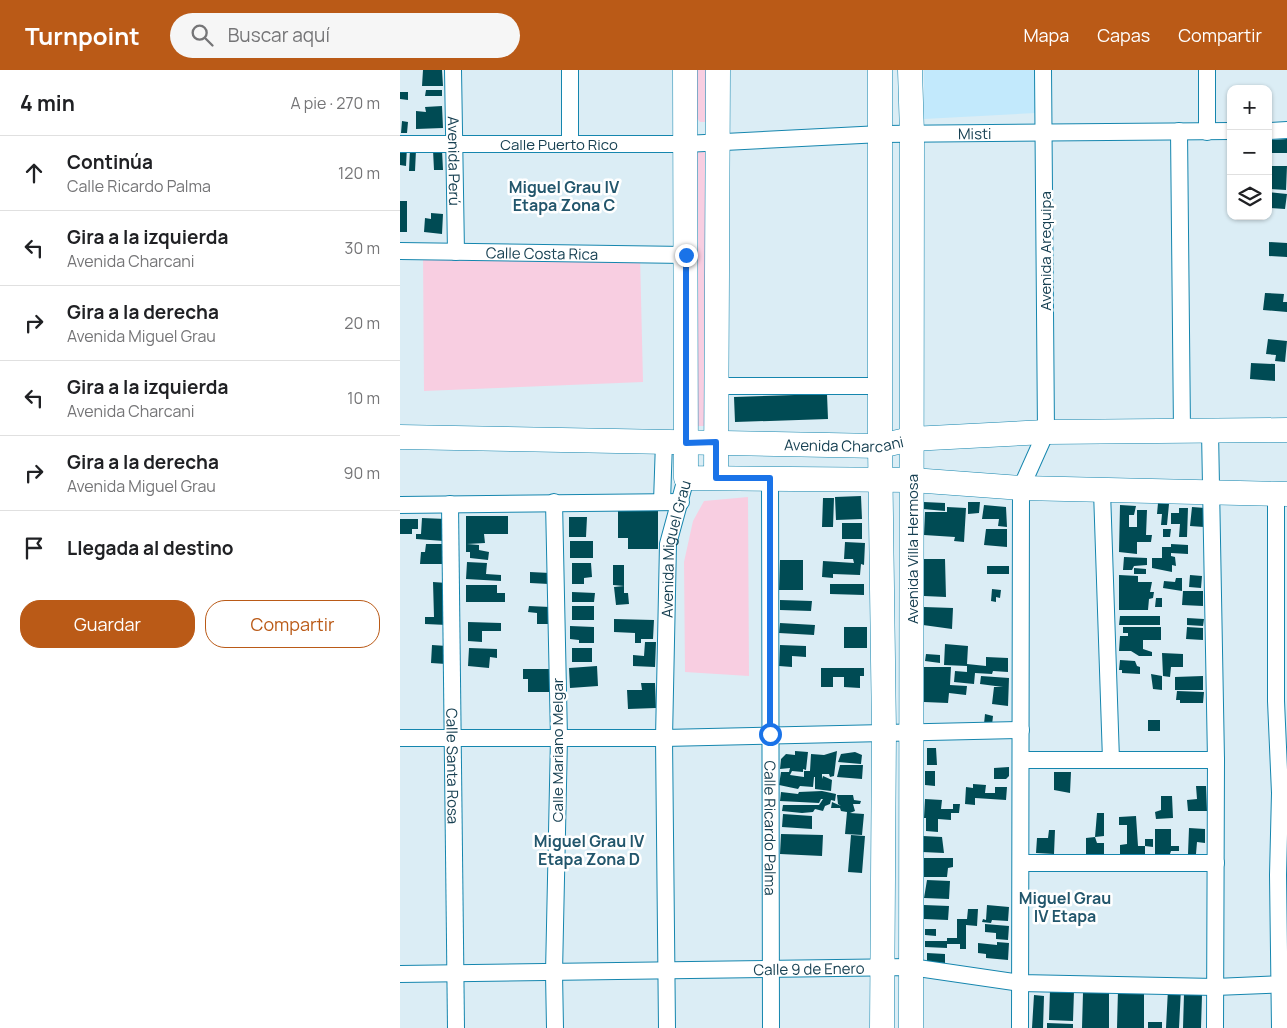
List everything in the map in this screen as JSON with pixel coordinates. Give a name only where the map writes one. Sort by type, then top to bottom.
[{"type":"street","name":"Avenida Perú","points":[[453,70],[456,143],[456,252]]},
{"type":"street","points":[[570,70],[570,144]]},
{"type":"street","name":"Avenida Miguel Grau","points":[[667,1028],[664,738],[668,544],[686,478],[675,442],[686,255],[685,70]]},
{"type":"street","points":[[716,478],[718,70]]},
{"type":"street","name":"Avenida Villa Hermosa","points":[[880,70],[880,446],[884,732],[882,1028]]},
{"type":"street","name":"Avenida Villa Hermosa","points":[[910,70],[912,134],[911,1028]]},
{"type":"street","name":"Avenida Arequipa","points":[[1043,70],[1046,432]]},
{"type":"street","points":[[1207,70],[1207,132]]},
{"type":"street","points":[[1272,131],[1287,130]]},
{"type":"street","points":[[1179,131],[1182,431]]},
{"type":"street","name":"Misti","points":[[718,143],[881,134],[1227,131]]},
{"type":"street","name":"Calle Puerto Rico","points":[[400,144],[718,143]]},
{"type":"street","name":"Calle Costa Rica","points":[[400,251],[686,255]]},
{"type":"street","points":[[717,386],[880,386]]},
{"type":"street","name":"Avenida Charcani","points":[[400,437],[880,446],[911,439],[1046,432],[1287,430]]},
{"type":"street","points":[[1210,431],[1216,760],[1215,1028]]},
{"type":"street","points":[[1020,1028],[1021,488],[1046,432]]},
{"type":"street","points":[[662,502],[675,442]]},
{"type":"street","points":[[686,478],[881,479],[1021,488],[1282,494],[1283,984],[1280,1028]]},
{"type":"street","name":"Calle Ricardo Palma","points":[[770,478],[771,1028]]},
{"type":"street","points":[[1102,491],[1112,760]]},
{"type":"street","name":"Calle Mariano Melgar","points":[[554,502],[559,738],[554,973],[555,1028]]},
{"type":"street","points":[[400,505],[681,502]]},
{"type":"street","name":"Calle Santa Rosa","points":[[450,504],[456,1028]]},
{"type":"street","points":[[400,738],[664,738],[912,730],[1021,730]]},
{"type":"street","points":[[1021,760],[1216,760]]},
{"type":"street","points":[[1021,863],[1216,863]]},
{"type":"street","name":"Calle 9 de Enero","points":[[400,974],[456,975],[911,967],[1020,983],[1216,987],[1283,984]]},
{"type":"shaded area","points":[[694,70],[711,70],[707,122],[700,122],[694,115]]},
{"type":"shaded area","points":[[924,70],[1034,70],[1035,113],[924,119]]},
{"type":"shaded area","points":[[698,151],[706,151],[706,426],[698,426],[694,418],[693,158]]},
{"type":"shaded area","points":[[423,252],[640,255],[643,382],[424,391]]},
{"type":"shaded area","points":[[748,497],[749,676],[685,672],[684,562],[693,521],[704,501]]},
{"type":"building","points":[[423,70],[442,70],[443,86],[422,86]]},
{"type":"building","points":[[426,90],[442,90],[442,96],[425,96]]},
{"type":"building","points":[[400,92],[408,92],[408,100],[400,99]]},
{"type":"building","points":[[442,106],[443,128],[416,129],[416,111],[426,112],[425,107]]},
{"type":"building","points":[[402,121],[408,122],[407,133],[401,133]]},
{"type":"building","points":[[1287,139],[1287,153],[1272,153],[1272,140]]},
{"type":"building","points":[[400,147],[407,147],[406,166],[400,165]]},
{"type":"building","points":[[410,149],[416,150],[415,171],[409,171]]},
{"type":"building","points":[[433,150],[442,150],[443,170],[434,170]]},
{"type":"building","points":[[1272,166],[1287,166],[1286,190],[1272,189]]},
{"type":"building","points":[[1272,192],[1287,194],[1285,209],[1272,208]]},
{"type":"building","points":[[400,201],[407,201],[407,232],[400,232]]},
{"type":"building","points":[[431,213],[443,214],[442,234],[424,232],[425,218],[431,219]]},
{"type":"building","points":[[1269,242],[1287,243],[1287,257],[1269,256]]},
{"type":"building","points":[[1265,293],[1284,294],[1283,302],[1287,302],[1287,312],[1263,310]]},
{"type":"building","points":[[1268,339],[1287,341],[1285,362],[1275,361],[1276,355],[1266,354]]},
{"type":"building","points":[[1251,363],[1275,364],[1275,381],[1250,379]]},
{"type":"building","points":[[827,394],[828,419],[735,422],[734,397]]},
{"type":"building","points":[[861,496],[862,519],[836,520],[835,497]]},
{"type":"building","points":[[823,498],[834,498],[833,527],[822,527]]},
{"type":"building","points":[[924,502],[945,503],[945,511],[923,509]]},
{"type":"building","points":[[968,502],[980,502],[979,513],[968,514]]},
{"type":"building","points":[[1158,503],[1169,504],[1167,525],[1161,525],[1162,514],[1157,514]]},
{"type":"building","points":[[984,505],[1006,507],[1007,527],[998,526],[999,519],[982,519]]},
{"type":"building","points":[[1120,505],[1136,506],[1134,515],[1129,515],[1129,527],[1137,527],[1137,510],[1147,510],[1146,535],[1152,535],[1151,542],[1137,542],[1137,554],[1119,552]]},
{"type":"building","points":[[947,507],[966,508],[964,542],[954,541],[955,537],[924,535],[925,512],[947,512]]},
{"type":"building","points":[[1192,507],[1205,508],[1204,527],[1190,526]]},
{"type":"building","points":[[1179,508],[1188,508],[1187,537],[1179,537],[1180,524],[1171,524],[1171,513],[1179,513]]},
{"type":"building","points":[[618,510],[658,510],[658,549],[628,549],[628,538],[618,538]]},
{"type":"building","points":[[466,516],[508,516],[508,534],[484,534],[485,543],[467,544],[479,545],[479,550],[489,552],[488,560],[470,558],[470,552],[466,552]]},
{"type":"building","points":[[569,517],[587,517],[586,537],[569,537]]},
{"type":"building","points":[[422,518],[446,519],[444,541],[416,539],[416,534],[421,534]]},
{"type":"building","points":[[400,519],[418,519],[418,529],[412,529],[412,534],[400,534]]},
{"type":"building","points":[[842,523],[862,523],[862,539],[842,539]]},
{"type":"building","points":[[986,529],[1007,529],[1007,547],[984,545]]},
{"type":"building","points":[[1163,529],[1171,529],[1170,537],[1163,537]]},
{"type":"building","points":[[570,541],[593,541],[593,558],[570,558]]},
{"type":"building","points":[[845,542],[865,543],[864,565],[861,564],[860,575],[833,574],[833,578],[822,577],[823,561],[854,563],[853,559],[844,559]]},
{"type":"building","points":[[426,544],[445,544],[446,564],[420,564],[421,552],[425,552]]},
{"type":"building","points":[[1171,544],[1188,545],[1188,554],[1171,553],[1171,556],[1175,557],[1176,566],[1172,565],[1172,572],[1152,568],[1152,558],[1162,558],[1162,547],[1171,547]]},
{"type":"building","points":[[1124,557],[1147,558],[1147,565],[1134,566],[1132,570],[1123,570]]},
{"type":"building","points":[[922,559],[945,559],[946,597],[924,596]]},
{"type":"building","points":[[780,560],[803,560],[803,590],[779,590]]},
{"type":"building","points":[[467,562],[487,563],[486,574],[501,575],[501,581],[466,579]]},
{"type":"building","points":[[572,563],[591,563],[592,577],[584,578],[584,584],[572,584]]},
{"type":"building","points":[[613,565],[624,565],[624,586],[613,585]]},
{"type":"building","points":[[987,566],[1009,566],[1009,574],[987,574]]},
{"type":"building","points":[[1134,568],[1146,569],[1146,574],[1134,574]]},
{"type":"building","points":[[530,572],[550,573],[549,584],[530,583]]},
{"type":"building","points":[[1119,575],[1138,576],[1138,582],[1152,582],[1150,592],[1154,592],[1153,598],[1149,599],[1148,610],[1119,610]]},
{"type":"building","points":[[1190,575],[1202,576],[1201,588],[1189,587]]},
{"type":"building","points":[[1176,578],[1182,578],[1182,591],[1163,588],[1164,581],[1175,582]]},
{"type":"building","points":[[433,582],[447,583],[447,625],[425,624],[425,617],[434,617]]},
{"type":"building","points":[[830,584],[864,584],[864,595],[830,594]]},
{"type":"building","points":[[466,585],[497,585],[497,593],[505,593],[505,602],[466,602]]},
{"type":"building","points":[[624,586],[624,593],[628,593],[629,604],[616,605],[614,587]]},
{"type":"building","points":[[992,589],[1001,590],[1000,598],[996,597],[996,602],[991,601]]},
{"type":"building","points":[[1183,591],[1203,591],[1203,606],[1182,605]]},
{"type":"building","points":[[572,592],[595,593],[594,602],[572,602]]},
{"type":"building","points":[[1156,598],[1162,598],[1162,607],[1155,607]]},
{"type":"building","points":[[780,600],[812,601],[811,611],[780,610]]},
{"type":"building","points":[[529,606],[550,607],[549,624],[537,624],[537,613],[528,612]]},
{"type":"building","points":[[572,606],[594,606],[594,620],[572,620]]},
{"type":"building","points":[[924,607],[953,608],[952,629],[923,625]]},
{"type":"building","points":[[1120,616],[1160,616],[1160,625],[1119,625]]},
{"type":"building","points":[[1187,618],[1204,619],[1203,626],[1187,625]]},
{"type":"building","points":[[614,619],[654,620],[653,639],[641,639],[641,643],[635,643],[635,633],[614,632]]},
{"type":"building","points":[[468,622],[501,623],[501,631],[482,631],[482,642],[468,641]]},
{"type":"building","points":[[780,623],[815,625],[814,635],[779,633]]},
{"type":"building","points":[[570,626],[594,627],[594,643],[579,643],[579,640],[570,639]]},
{"type":"building","points":[[844,627],[867,627],[867,648],[844,648]]},
{"type":"building","points":[[1123,627],[1161,627],[1161,640],[1143,640],[1143,649],[1152,652],[1152,656],[1139,656],[1131,651],[1119,651],[1120,636],[1128,636],[1128,633],[1123,633]]},
{"type":"building","points":[[1187,627],[1203,628],[1203,640],[1186,639]]},
{"type":"building","points":[[645,642],[656,642],[655,667],[633,666],[633,655],[644,656]]},
{"type":"building","points":[[945,644],[968,646],[967,664],[986,666],[986,657],[1008,658],[1008,672],[993,671],[992,674],[975,673],[974,684],[954,682],[955,671],[967,672],[967,666],[944,665]]},
{"type":"building","points":[[432,645],[447,646],[446,664],[431,663]]},
{"type":"building","points":[[780,645],[806,646],[806,657],[792,656],[792,667],[779,666]]},
{"type":"building","points":[[469,648],[497,649],[497,658],[490,657],[489,668],[468,666]]},
{"type":"building","points":[[572,648],[592,648],[592,662],[572,662]]},
{"type":"building","points":[[1162,653],[1183,654],[1183,667],[1171,667],[1170,677],[1163,676]]},
{"type":"building","points":[[926,654],[940,655],[940,663],[925,661]]},
{"type":"building","points":[[1120,660],[1135,661],[1137,666],[1140,667],[1140,674],[1122,673],[1122,670],[1119,670]]},
{"type":"building","points":[[597,666],[598,686],[570,688],[569,668]]},
{"type":"building","points":[[924,667],[951,667],[950,685],[967,686],[966,695],[949,693],[948,703],[924,702]]},
{"type":"building","points":[[821,668],[864,668],[864,676],[860,676],[860,688],[844,687],[844,677],[833,677],[833,687],[821,687]]},
{"type":"building","points":[[523,669],[551,669],[552,692],[528,692],[528,679],[523,679]]},
{"type":"building","points":[[1151,674],[1162,676],[1162,690],[1153,689]]},
{"type":"building","points":[[981,676],[1009,678],[1008,706],[992,704],[994,687],[1003,687],[980,684]]},
{"type":"building","points":[[1203,676],[1203,690],[1175,690],[1175,677]]},
{"type":"building","points":[[641,683],[655,683],[656,708],[628,709],[627,690],[642,690]]},
{"type":"building","points":[[1177,691],[1204,692],[1203,703],[1180,703],[1180,700],[1176,700]]},
{"type":"building","points":[[985,714],[993,716],[992,725],[984,724]]},
{"type":"building","points":[[1148,720],[1160,720],[1160,731],[1148,731]]},
{"type":"building","points":[[927,748],[936,748],[937,765],[927,765]]},
{"type":"building","points":[[795,751],[808,752],[806,770],[803,769],[803,772],[792,771],[790,775],[804,777],[804,771],[810,771],[811,754],[824,755],[837,751],[834,776],[830,777],[829,774],[822,774],[822,779],[823,776],[832,780],[831,791],[815,789],[815,777],[813,787],[800,786],[798,789],[779,785],[781,772],[789,772],[790,768],[780,769],[781,759],[786,754],[795,755]]},
{"type":"building","points":[[855,752],[862,755],[861,764],[838,762],[841,754]]},
{"type":"building","points":[[840,765],[863,765],[862,779],[837,777]]},
{"type":"building","points":[[1009,767],[1009,776],[1006,779],[994,779],[994,768]]},
{"type":"building","points":[[925,771],[935,771],[935,786],[925,785]]},
{"type":"building","points":[[1054,772],[1071,772],[1070,793],[1054,790]]},
{"type":"building","points":[[973,784],[986,785],[985,793],[995,793],[995,787],[1007,787],[1006,800],[975,798],[975,805],[965,804],[966,787],[973,788]]},
{"type":"building","points":[[1196,786],[1206,786],[1207,811],[1188,811],[1187,800],[1197,799]]},
{"type":"building","points":[[822,791],[836,794],[835,801],[831,800],[830,804],[825,806],[823,811],[815,809],[813,812],[802,813],[782,811],[783,805],[819,805],[823,799],[819,803],[780,801],[781,792],[798,794],[799,792]]},
{"type":"building","points":[[837,795],[853,795],[854,800],[861,801],[860,804],[853,804],[855,811],[850,813],[864,814],[862,835],[845,834],[847,812],[841,811],[840,808],[831,808],[832,802],[841,806],[838,804]]},
{"type":"building","points":[[1161,796],[1172,796],[1173,818],[1156,819],[1155,812],[1161,810]]},
{"type":"building","points":[[925,799],[942,800],[941,809],[953,809],[953,804],[960,804],[959,813],[951,813],[951,820],[938,819],[938,832],[926,831],[926,818],[924,818]]},
{"type":"building","points":[[1097,813],[1104,813],[1104,836],[1095,837]]},
{"type":"building","points":[[783,814],[812,816],[812,829],[782,827]]},
{"type":"building","points":[[1136,816],[1138,846],[1145,846],[1145,855],[1120,859],[1120,845],[1127,844],[1127,825],[1119,825],[1119,817]]},
{"type":"building","points":[[1189,828],[1205,829],[1205,843],[1197,842],[1196,854],[1188,854]]},
{"type":"building","points":[[1155,829],[1171,829],[1171,846],[1179,846],[1179,851],[1171,851],[1170,854],[1155,854]]},
{"type":"building","points":[[1049,830],[1055,830],[1054,854],[1036,853],[1037,838],[1048,838]]},
{"type":"building","points":[[781,834],[823,835],[822,856],[780,854]]},
{"type":"building","points":[[851,835],[865,836],[862,873],[848,872]]},
{"type":"building","points":[[923,836],[942,837],[944,853],[922,852]]},
{"type":"building","points":[[1095,837],[1097,843],[1104,843],[1104,855],[1086,854],[1086,838]]},
{"type":"building","points":[[1145,839],[1153,839],[1153,847],[1145,846]]},
{"type":"building","points":[[924,858],[953,858],[953,867],[948,868],[947,877],[924,877]]},
{"type":"building","points":[[927,880],[950,881],[949,899],[924,898]]},
{"type":"building","points":[[924,905],[949,906],[948,920],[924,919]]},
{"type":"building","points":[[987,905],[1009,907],[1008,921],[992,920],[991,923],[982,922],[983,919],[986,920]]},
{"type":"building","points":[[968,909],[978,909],[977,926],[966,925],[966,949],[960,949],[960,944],[947,944],[947,948],[925,947],[925,941],[947,941],[947,938],[957,938],[957,919],[967,919]]},
{"type":"building","points":[[985,924],[1009,926],[1008,940],[996,939],[996,933],[985,932]]},
{"type":"building","points":[[925,929],[936,929],[936,936],[925,935]]},
{"type":"building","points":[[997,942],[1009,943],[1008,960],[986,958],[986,954],[978,953],[978,943],[997,945]]},
{"type":"building","points":[[927,953],[945,954],[945,963],[927,962]]},
{"type":"building","points":[[1168,989],[1181,989],[1179,1028],[1166,1028]]},
{"type":"building","points":[[1050,990],[1074,991],[1073,1021],[1049,1020]]},
{"type":"building","points":[[1118,990],[1144,991],[1144,1028],[1117,1028]]},
{"type":"building","points":[[1083,993],[1109,993],[1109,1028],[1082,1028]]},
{"type":"building","points":[[1184,994],[1202,995],[1201,1028],[1183,1028]]},
{"type":"building","points":[[1034,995],[1044,996],[1043,1028],[1032,1028]]},
{"type":"building","points":[[1148,1022],[1162,1022],[1162,1028],[1148,1028]]},
{"type":"building","points":[[1047,1023],[1073,1024],[1073,1028],[1047,1028]]},
{"type":"district","name":"Miguel Grau IV Etapa Zona C","points":[[564,196]]},
{"type":"district","name":"Miguel Grau IV Etapa Zona D","points":[[589,850]]},
{"type":"district","name":"Miguel Grau IV Etapa","points":[[1065,907]]},
{"type":"route","points":[[686,255],[686,443],[716,442],[716,478],[770,478],[770,734]]}]
